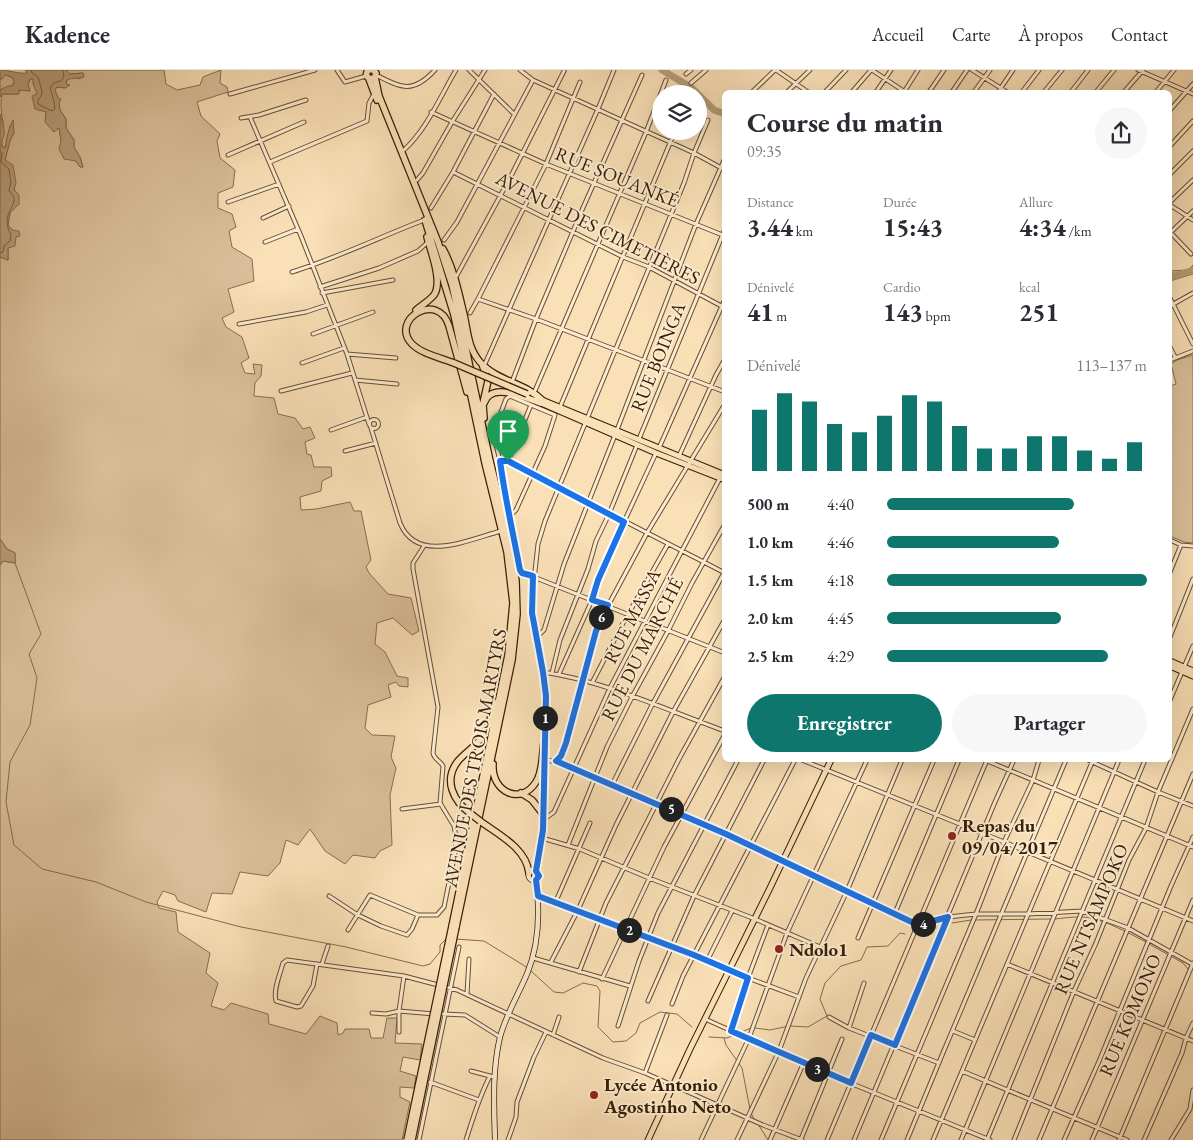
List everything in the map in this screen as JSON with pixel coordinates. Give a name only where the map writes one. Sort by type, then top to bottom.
[{"type":"highway","name":"AVENUE DES TROIS MARTYRS","points":[[370,74],[424,219],[451,300],[479,432],[510,563],[513,603],[510,638],[454,926]]},
{"type":"highway","name":"AVENUE DES TROIS MARTYRS","points":[[376,94],[441,241],[460,316],[494,479],[512,551],[516,581],[516,633],[512,660],[496,744],[454,926]]},
{"type":"highway","points":[[424,219],[436,270],[437,287],[433,296],[411,318],[407,327],[410,342],[417,348],[454,365],[529,394]]},
{"type":"highway","points":[[441,241],[464,316],[469,344],[483,364],[542,402]]},
{"type":"highway","points":[[417,311],[434,309],[443,314],[448,322],[479,432]]},
{"type":"highway","points":[[483,364],[488,382],[482,405],[494,462],[494,479]]},
{"type":"highway","points":[[482,405],[489,395],[501,391],[542,402]]},
{"type":"highway","points":[[502,680],[486,730],[479,741],[460,759],[452,774],[451,785],[459,804],[521,853],[527,863],[529,873]]},
{"type":"highway","points":[[496,744],[493,770],[495,781],[505,791],[514,794],[532,788],[538,780],[544,743]]},
{"type":"highway","points":[[521,793],[532,800],[543,817]]},
{"type":"highway","points":[[407,1140],[454,926]]},
{"type":"highway","points":[[412,1140],[454,926]]},
{"type":"main road","points":[[542,402],[560,407],[722,478]]},
{"type":"main road","points":[[542,402],[587,420]]},
{"type":"main road","points":[[658,450],[679,456],[690,463]]},
{"type":"main road","points":[[1172,662],[1193,676]]},
{"type":"main road","points":[[1172,666],[1193,671]]},
{"type":"main road","points":[[648,1140],[705,1018],[830,762]]},
{"type":"street","points":[[230,94],[315,70]]},
{"type":"street","points":[[337,70],[345,82],[370,74],[408,87],[424,81],[435,70]]},
{"type":"street","points":[[404,150],[412,143],[421,130],[456,70]]},
{"type":"street","points":[[469,70],[514,114]]},
{"type":"street","points":[[417,180],[485,70]]},
{"type":"street","points":[[520,70],[533,80],[694,153],[721,168],[696,224],[642,360],[616,433],[556,586],[544,630],[536,638]]},
{"type":"street","points":[[483,364],[549,220],[614,70]]},
{"type":"street","points":[[686,74],[691,70]]},
{"type":"street","points":[[691,83],[706,70]]},
{"type":"street","points":[[754,90],[775,70],[805,90]]},
{"type":"street","points":[[790,90],[810,70]]},
{"type":"street","points":[[827,90],[846,70]]},
{"type":"street","points":[[854,90],[871,70],[901,90]]},
{"type":"street","points":[[877,90],[891,70]]},
{"type":"street","points":[[905,90],[918,70]]},
{"type":"street","points":[[930,90],[944,70]]},
{"type":"street","points":[[953,90],[967,70]]},
{"type":"street","points":[[972,70],[1004,90]]},
{"type":"street","points":[[975,90],[990,70]]},
{"type":"street","points":[[1001,88],[1013,70]]},
{"type":"street","points":[[1024,90],[1039,70]]},
{"type":"street","points":[[1046,90],[1062,70]]},
{"type":"street","points":[[1073,90],[1088,70]]},
{"type":"street","points":[[1098,90],[1114,70]]},
{"type":"street","points":[[1126,90],[1141,70],[1193,94]]},
{"type":"street","points":[[1158,90],[1174,70]]},
{"type":"street","points":[[454,280],[564,71]]},
{"type":"street","points":[[512,382],[572,231],[642,75]]},
{"type":"street","name":"AVENUE DES CIMETIÈRES","points":[[533,80],[477,182],[722,306]]},
{"type":"street","points":[[529,394],[561,329],[646,132],[666,80]]},
{"type":"street","points":[[470,313],[546,164],[580,82]]},
{"type":"street","points":[[1172,108],[1193,84]]},
{"type":"street","points":[[270,162],[367,121],[369,103],[376,94]]},
{"type":"street","points":[[431,208],[453,172],[494,94]]},
{"type":"street","points":[[241,118],[306,100]]},
{"type":"street","name":"RUE SOUANKÉ","points":[[431,112],[546,164],[722,234]]},
{"type":"street","points":[[250,117],[289,206],[347,354],[372,427],[402,530],[414,542],[424,546],[439,547],[502,531]]},
{"type":"street","points":[[494,1140],[492,1077],[500,1037],[508,1013],[528,973],[533,958],[537,932],[538,896],[536,880],[539,874],[536,871],[542,838],[546,696],[532,613],[533,576],[538,544],[545,520],[672,215],[708,120]]},
{"type":"street","points":[[1172,144],[1193,121]]},
{"type":"street","points":[[228,154],[304,122]]},
{"type":"street","points":[[560,407],[670,140]]},
{"type":"street","points":[[1172,172],[1193,151]]},
{"type":"street","points":[[441,241],[457,222],[477,182],[453,172]]},
{"type":"street","points":[[1172,200],[1193,180]]},
{"type":"street","points":[[228,202],[279,184]]},
{"type":"street","points":[[263,218],[289,206]]},
{"type":"street","points":[[1172,207],[1193,220]]},
{"type":"street","points":[[1172,231],[1193,211]]},
{"type":"street","points":[[292,272],[312,266],[424,219]]},
{"type":"street","points":[[265,242],[298,229]]},
{"type":"street","points":[[1172,235],[1191,254]]},
{"type":"street","name":"RUE BOINGA","points":[[552,673],[560,640],[596,541],[609,514],[722,240]]},
{"type":"street","points":[[320,286],[379,268],[418,251],[428,241]]},
{"type":"street","points":[[322,293],[393,280]]},
{"type":"street","points":[[1193,293],[1172,305],[1193,344]]},
{"type":"street","points":[[478,299],[536,319],[722,391]]},
{"type":"street","points":[[239,324],[306,312],[327,305]]},
{"type":"street","points":[[559,674],[592,600],[598,580],[690,379],[707,337],[722,309]]},
{"type":"street","points":[[313,334],[373,312]]},
{"type":"street","points":[[302,363],[344,348]]},
{"type":"street","points":[[1172,351],[1175,357]]},
{"type":"street","points":[[1172,359],[1193,352]]},
{"type":"street","points":[[347,354],[396,358]]},
{"type":"street","points":[[679,456],[722,365]]},
{"type":"street","points":[[281,391],[352,373]]},
{"type":"street","points":[[355,380],[397,384]]},
{"type":"street","points":[[510,516],[516,510],[555,416],[510,396],[506,399],[493,431],[500,461],[506,507],[510,516],[522,573],[608,605],[722,652]]},
{"type":"street","points":[[508,461],[531,405]]},
{"type":"street","points":[[556,761],[561,756],[566,743],[596,631],[602,617],[620,580],[647,533],[722,409]]},
{"type":"street","points":[[330,430],[367,417]]},
{"type":"street","points":[[345,451],[375,441]]},
{"type":"street","points":[[500,461],[508,461],[722,570]]},
{"type":"street","name":"RUE MASSA","points":[[543,817],[554,812],[610,688],[722,480]]},
{"type":"street","name":"RUE DU MARCHÉ","points":[[568,845],[594,778],[632,697],[722,529]]},
{"type":"street","points":[[1172,541],[1181,545],[1193,546]]},
{"type":"street","points":[[592,682],[668,544]]},
{"type":"street","points":[[1172,567],[1181,545]]},
{"type":"street","points":[[348,930],[370,895],[418,915],[437,915],[444,907],[456,853],[455,832],[452,822],[441,804],[442,766],[432,753],[438,707],[413,569],[413,564],[424,546]]},
{"type":"street","points":[[612,785],[652,705],[722,578]]},
{"type":"street","points":[[1172,632],[1193,579]]},
{"type":"street","points":[[551,962],[673,712],[722,625]]},
{"type":"street","points":[[1172,695],[1193,646]]},
{"type":"street","points":[[543,672],[592,682],[722,731]]},
{"type":"street","points":[[579,972],[606,903],[699,722],[722,681]]},
{"type":"street","name":"RUE NTSAMPOKO","points":[[1172,759],[1193,709]]},
{"type":"street","points":[[602,978],[649,878],[722,738]]},
{"type":"street","points":[[544,758],[556,761],[704,824],[873,902],[918,925],[948,917],[976,914],[1000,915],[1082,911],[1128,928],[1171,953],[1193,963],[1120,1139]]},
{"type":"street","points":[[618,1026],[630,986],[648,938],[671,887],[737,762]]},
{"type":"street","points":[[648,1001],[694,896],[763,762]]},
{"type":"street","points":[[672,1004],[694,955],[794,762]]},
{"type":"street","points":[[807,762],[1027,851],[1193,921]]},
{"type":"street","points":[[701,1140],[749,1038],[787,933],[867,762]]},
{"type":"street","points":[[737,1140],[779,1051],[820,947],[847,891],[901,762]]},
{"type":"street","points":[[858,938],[933,762]]},
{"type":"street","points":[[895,913],[958,762]]},
{"type":"street","points":[[827,1140],[985,762]]},
{"type":"street","points":[[990,762],[1192,846]]},
{"type":"street","points":[[854,1140],[1013,762]]},
{"type":"street","points":[[881,1140],[976,914],[1004,842],[1033,780],[1039,762]]},
{"type":"street","points":[[907,1140],[969,988],[1065,762]]},
{"type":"street","points":[[933,1140],[1091,762]]},
{"type":"street","points":[[1093,762],[1193,806]]},
{"type":"street","points":[[960,1140],[1117,762]]},
{"type":"street","points":[[705,1018],[828,1074],[988,1140],[1051,982],[1144,762]]},
{"type":"street","name":"RUE NTSAMPOKO","points":[[1014,1140],[1129,860],[1146,828],[1171,762]]},
{"type":"street","points":[[1039,1140],[1193,774]]},
{"type":"street","points":[[402,809],[441,804]]},
{"type":"street","points":[[556,901],[590,823]]},
{"type":"street","points":[[1064,1140],[1150,940],[1171,886],[1192,846],[1193,837]]},
{"type":"street","points":[[542,838],[601,857],[820,947]]},
{"type":"street","points":[[536,871],[532,870],[529,873],[530,879],[536,880]]},
{"type":"street","points":[[329,896],[358,915],[407,936],[418,915]]},
{"type":"street","points":[[538,896],[556,901],[799,997]]},
{"type":"street","name":"RUE KOMONO","points":[[1092,1140],[1193,900]]},
{"type":"street","points":[[707,961],[732,911]]},
{"type":"street","points":[[731,1031],[768,925]]},
{"type":"street","points":[[328,946],[319,964],[312,986],[301,1006],[297,1007],[276,1001],[278,984],[285,961],[319,964],[404,976],[450,988],[467,994],[603,1058],[645,1073],[801,1140],[842,1039]]},
{"type":"street","points":[[419,1140],[459,947]]},
{"type":"street","points":[[533,958],[630,986]]},
{"type":"street","points":[[467,994],[469,959]]},
{"type":"street","points":[[1007,964],[1193,1040]]},
{"type":"street","points":[[398,1032],[404,976]]},
{"type":"street","points":[[849,1028],[864,983]]},
{"type":"street","points":[[372,1013],[386,1014],[399,1011],[464,1015],[500,1037]]},
{"type":"street","points":[[645,1073],[667,1015]]},
{"type":"street","points":[[552,1035],[559,1017]]},
{"type":"street","points":[[829,1018],[849,1028],[939,1063]]},
{"type":"street","points":[[1144,1140],[1193,1023]]},
{"type":"street","points":[[953,1031],[975,1040]]},
{"type":"street","points":[[508,1140],[516,1117],[517,1102],[534,1057],[546,1032]]},
{"type":"street","points":[[770,1140],[804,1062]]},
{"type":"street","points":[[962,1070],[1120,1139],[1127,1140]]},
{"type":"street","points":[[471,1071],[492,1077]]},
{"type":"street","points":[[466,1140],[479,1100],[492,1077]]},
{"type":"street","points":[[430,1082],[479,1100]]},
{"type":"street","points":[[1172,1140],[1190,1109],[1193,1090]]},
{"type":"shaded area","points":[[66,70],[164,70],[166,84],[177,90],[200,85],[203,77],[221,70],[220,83],[227,87],[228,92],[197,102],[201,116],[220,134],[217,141],[220,158],[235,170],[233,187],[218,193],[218,208],[232,214],[236,227],[229,231],[232,247],[252,259],[254,281],[228,289],[234,312],[222,318],[226,327],[242,337],[249,358],[241,363],[245,373],[255,374],[253,364],[262,365],[261,376],[255,383],[254,396],[274,398],[278,414],[295,418],[303,429],[310,427],[315,438],[305,442],[307,454],[311,455],[314,467],[331,467],[332,476],[322,481],[321,491],[300,497],[301,510],[350,502],[354,511],[361,511],[371,560],[366,567],[369,573],[388,594],[411,598],[419,631],[412,635],[393,618],[377,623],[375,644],[385,652],[397,676],[408,678],[408,687],[399,686],[396,682],[388,685],[391,697],[368,705],[365,728],[372,735],[395,736],[391,757],[396,768],[390,795],[392,845],[380,851],[375,858],[353,855],[345,864],[325,851],[310,829],[298,845],[286,840],[280,863],[268,876],[240,872],[232,894],[212,893],[206,912],[178,901],[175,895],[163,891],[157,902],[159,908],[176,912],[178,932],[210,953],[206,973],[218,983],[211,1006],[224,1010],[231,1003],[268,1014],[269,1024],[306,1034],[320,1016],[337,1023],[338,1035],[343,1033],[345,1029],[369,1029],[371,1038],[383,1038],[387,1018],[397,1018],[395,1043],[422,1044],[420,1060],[403,1057],[400,1071],[416,1076],[414,1088],[400,1087],[400,1097],[410,1102],[402,1140],[0,1140],[0,565],[3,561],[15,563],[15,553],[7,549],[0,539],[0,257],[8,260],[8,248],[12,230],[8,225],[10,213],[19,204],[5,160],[10,140],[14,133],[10,126],[6,147],[2,147],[1,101],[2,94],[18,94],[19,90],[30,91],[28,85],[30,79],[34,79],[33,83],[54,132],[59,127],[61,141],[80,167],[83,167],[74,147],[74,140],[66,128],[66,119],[60,110],[58,98],[54,90],[57,87],[65,88],[67,80],[73,77],[80,79],[83,73],[70,74]]},
{"type":"shaded area","points":[[6,75],[13,78],[14,82],[12,86],[0,90],[0,79]]},
{"type":"shaded area","points":[[1193,265],[1193,274],[1172,280],[1172,271],[1188,270]]},
{"type":"shaded area","points":[[1193,355],[1193,543],[1184,542],[1172,537],[1172,385],[1176,384],[1172,363]]},
{"type":"water","points":[[0,70],[27,73],[25,70],[66,70],[70,74],[83,73],[84,77],[67,80],[66,84],[70,85],[65,88],[57,87],[55,90],[58,98],[61,99],[59,103],[60,110],[66,119],[66,128],[74,140],[74,147],[83,167],[80,167],[76,161],[64,159],[59,149],[61,141],[59,128],[54,132],[45,122],[46,112],[35,109],[32,96],[37,94],[33,79],[30,79],[28,85],[30,91],[19,90],[19,94],[2,94],[0,97],[0,90],[12,86],[14,82],[13,78],[6,75],[0,79]]},
{"type":"water","points":[[0,114],[4,130],[2,147],[6,147],[10,125],[13,120],[14,133],[5,160],[13,165],[16,183],[14,190],[19,195],[19,204],[10,213],[8,225],[12,230],[19,231],[20,236],[16,237],[15,246],[8,248],[8,260],[0,257]]},
{"type":"water","points":[[0,539],[7,549],[15,553],[15,563],[3,561],[0,565]]},
{"type":"waterway","points":[[662,70],[687,85]]},
{"type":"waterway","points":[[707,103],[714,110],[722,113]]},
{"type":"waterway","points":[[1172,275],[1193,270]]},
{"type":"waterway","points":[[15,563],[41,634],[29,654],[37,678],[30,725],[10,762],[6,802],[14,845],[42,869],[96,882],[146,902],[241,927],[346,947],[423,966],[430,964],[440,952],[440,945],[446,939]]},
{"type":"waterway","points":[[1055,919],[1070,917],[1095,919],[1146,942]]},
{"type":"waterway","points":[[975,920],[1051,919]]},
{"type":"waterway","points":[[952,923],[971,920]]},
{"type":"waterway","points":[[755,1028],[770,1030],[789,1026],[808,1027],[827,1016],[820,999],[825,983],[841,966],[861,960],[867,947],[888,946],[900,933],[905,934]]},
{"type":"waterway","points":[[455,939],[484,941],[528,968]]},
{"type":"waterway","points":[[1149,944],[1183,963],[1188,969]]},
{"type":"waterway","points":[[531,971],[554,992],[563,993],[583,983],[597,986],[600,991],[598,1027],[613,1042],[626,1041],[636,1033],[640,1023],[660,1012],[677,1014],[692,1027]]},
{"type":"waterway","points":[[709,1037],[727,1038],[751,1028]]},
{"type":"waterway","points":[[724,1038],[726,1045],[742,1068],[750,1109]]},
{"type":"waterway","points":[[751,1113],[755,1121]]},
{"type":"waterway","points":[[758,1124],[768,1140]]},
{"type":"place","name":"Repas du 09/04/2017","points":[[952,836]]},
{"type":"place","name":"Ndolo1","points":[[779,949]]},
{"type":"place","name":"Lycée Antonio Agostinho Neto","points":[[594,1095]]},
{"type":"route","points":[[500,461],[508,461],[624,522],[598,580],[592,600],[608,605],[596,631],[564,749],[556,761],[669,808],[873,902],[918,925],[948,917],[895,1045],[871,1035],[851,1083],[731,1031],[748,978],[556,901],[538,896],[536,880],[539,873],[536,871],[542,838],[546,696],[532,613],[533,576],[522,573],[520,570],[510,516],[506,507],[500,461]]}]
